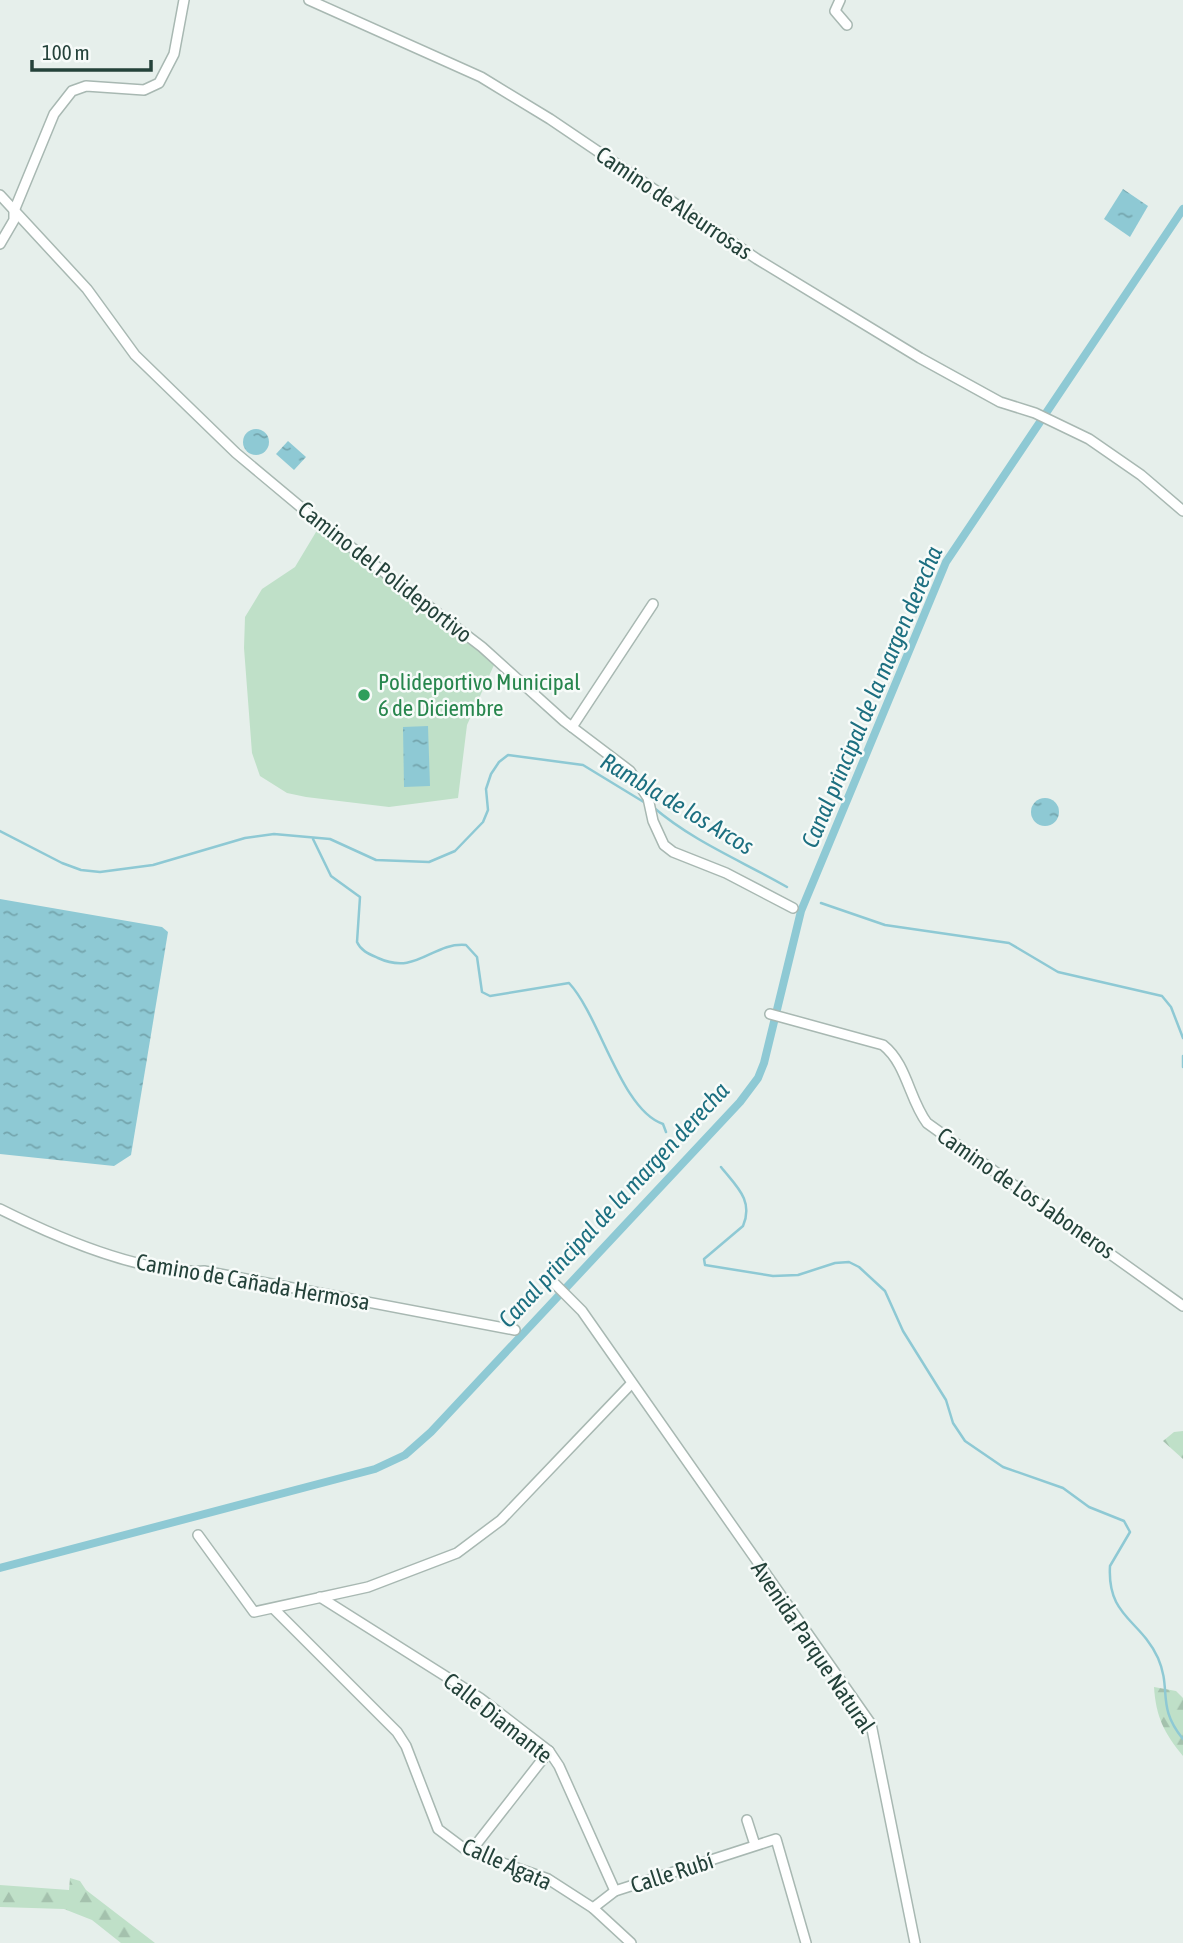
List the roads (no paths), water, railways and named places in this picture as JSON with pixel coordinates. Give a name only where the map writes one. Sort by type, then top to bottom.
[{"type":"street","points":[[0,244],[14,220],[14,211],[54,114],[72,91],[86,86],[144,90],[159,83],[174,54],[184,0]]},
{"type":"street","name":"Camino de Aleurrosas","points":[[309,0],[481,77],[550,119],[757,259],[920,358],[1000,402],[1037,414],[1089,439],[1141,475],[1183,511]]},
{"type":"street","points":[[840,0],[835,11],[847,25]]},
{"type":"street","name":"Camino del Polideportivo","points":[[0,195],[87,289],[135,355],[236,453],[321,524],[482,647],[572,727],[630,771],[648,798],[653,821],[664,845],[673,852],[726,873],[793,908]]},
{"type":"street","points":[[572,727],[653,604]]},
{"type":"street","name":"Camino de Los Jaboneros","points":[[770,1014],[883,1045],[895,1055],[908,1089],[927,1123],[1183,1306]]},
{"type":"street","name":"Camino de Cañada Hermosa","points":[[0,1209],[121,1258],[158,1270],[204,1271],[514,1330]]},
{"type":"street","name":"Avenida Parque Natural","points":[[556,1285],[582,1311],[871,1724],[915,1943]]},
{"type":"street","points":[[198,1535],[254,1612],[380,1583],[427,1566],[477,1541],[501,1520],[631,1384]]},
{"type":"street","name":"Calle Diamante","points":[[320,1597],[480,1698],[549,1751],[559,1766],[615,1891]]},
{"type":"street","name":"Calle Ágata","points":[[274,1609],[384,1717],[405,1746],[438,1829],[471,1852],[548,1879],[593,1908],[631,1943]]},
{"type":"street","points":[[471,1852],[549,1751]]},
{"type":"street","points":[[747,1820],[755,1845]]},
{"type":"street","name":"Calle Rubí","points":[[593,1908],[615,1891],[776,1839],[806,1943]]},
{"type":"water","points":[[1123,189],[1148,206],[1130,237],[1104,219]]},
{"type":"water","points":[[256,429],[265,433],[269,442],[265,451],[256,455],[247,451],[243,442],[247,433]]},
{"type":"water","points":[[288,441],[306,457],[294,470],[276,454]]},
{"type":"water","points":[[428,726],[430,786],[404,787],[403,727]]},
{"type":"water","points":[[1045,798],[1055,802],[1059,812],[1055,822],[1045,826],[1035,822],[1031,812],[1035,802]]},
{"type":"water","points":[[0,899],[162,927],[168,932],[131,1155],[114,1166],[0,1154]]},
{"type":"waterway","name":"Canal principal de la margen derecha","points":[[0,1568],[375,1469],[405,1455],[431,1432],[740,1102],[758,1078],[764,1063],[801,911],[946,562],[1183,209]]},
{"type":"waterway","name":"Rambla de los Arcos","points":[[0,831],[62,863],[81,870],[100,872],[153,865],[245,838],[274,834],[330,839],[376,860],[429,862],[455,851],[483,822],[488,810],[486,789],[491,774],[508,755],[583,765],[647,804]]},
{"type":"waterway","name":"Rambla de los Arcos","points":[[653,807],[701,841],[787,887]]},
{"type":"waterway","points":[[313,839],[331,876],[360,897],[357,942],[363,950],[378,958],[403,963],[443,948],[466,945],[477,957],[482,992],[490,996],[569,983],[591,1017],[635,1101],[648,1115],[663,1124],[666,1132]]},
{"type":"waterway","name":"Rambla de los Arcos","points":[[821,903],[885,925],[1009,943],[1058,972],[1162,996],[1171,1007],[1183,1038]]},
{"type":"waterway","name":"Rambla de los Arcos","points":[[1183,1056],[1183,1067]]},
{"type":"waterway","points":[[721,1167],[742,1194],[746,1217],[743,1226],[704,1259],[705,1265],[773,1276],[798,1275],[835,1263],[849,1262],[859,1267],[885,1291],[903,1331],[946,1400],[953,1423],[965,1441],[1003,1467],[1063,1488],[1089,1507],[1124,1521],[1130,1532],[1110,1566],[1110,1583],[1119,1607],[1151,1645],[1158,1658],[1170,1717],[1183,1739]]},
{"type":"place","name":"Polideportivo Municipal 6 de Diciembre","points":[[364,695]]}]
